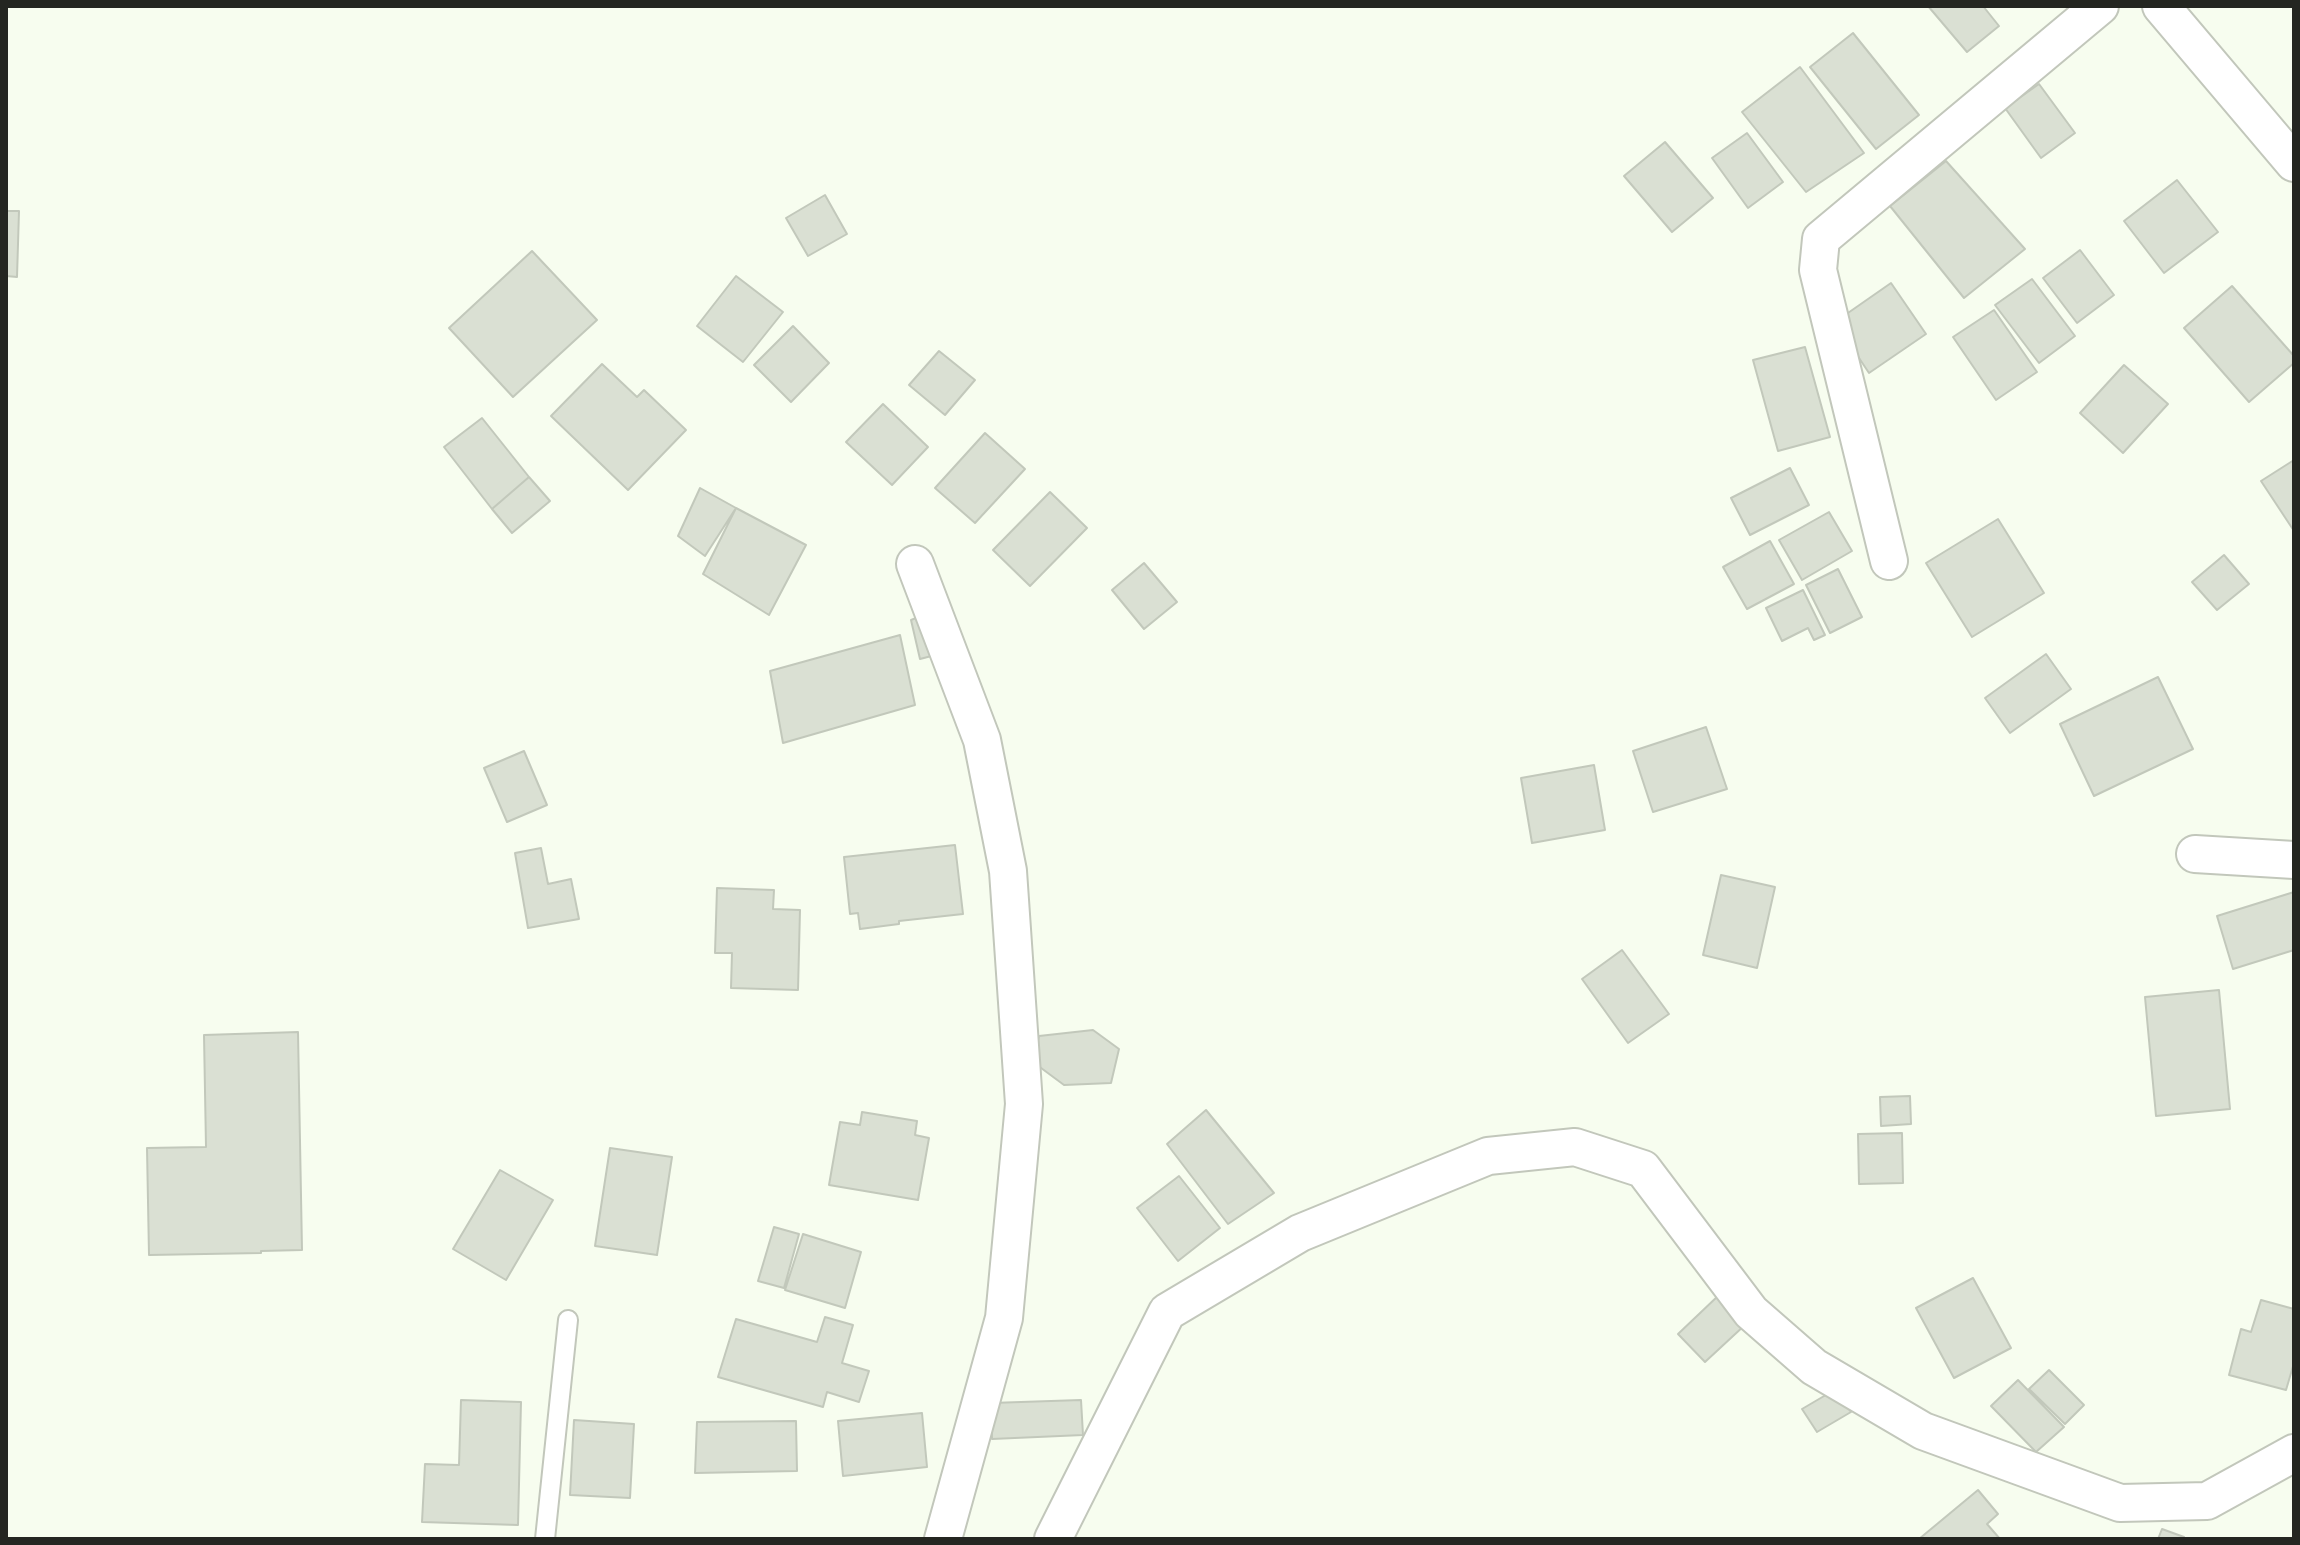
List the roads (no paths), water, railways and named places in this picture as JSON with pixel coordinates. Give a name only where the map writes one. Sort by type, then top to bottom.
[{"type":"street","points":[[1889,561],[1818,270],[1821,239],[2100,6]]},
{"type":"street","points":[[2161,6],[2294,163]]},
{"type":"street","points":[[915,564],[982,740],[1008,871],[1024,1104],[1004,1318],[943,1539]]},
{"type":"street","points":[[2195,854],[2294,860]]},
{"type":"street","points":[[1053,1539],[1167,1312],[1300,1233],[1488,1156],[1575,1147],[1643,1169],[1751,1312],[1814,1367],[1923,1431],[2120,1503],[2207,1501],[2294,1453]]},
{"type":"lane","points":[[545,1539],[568,1320]]}]
